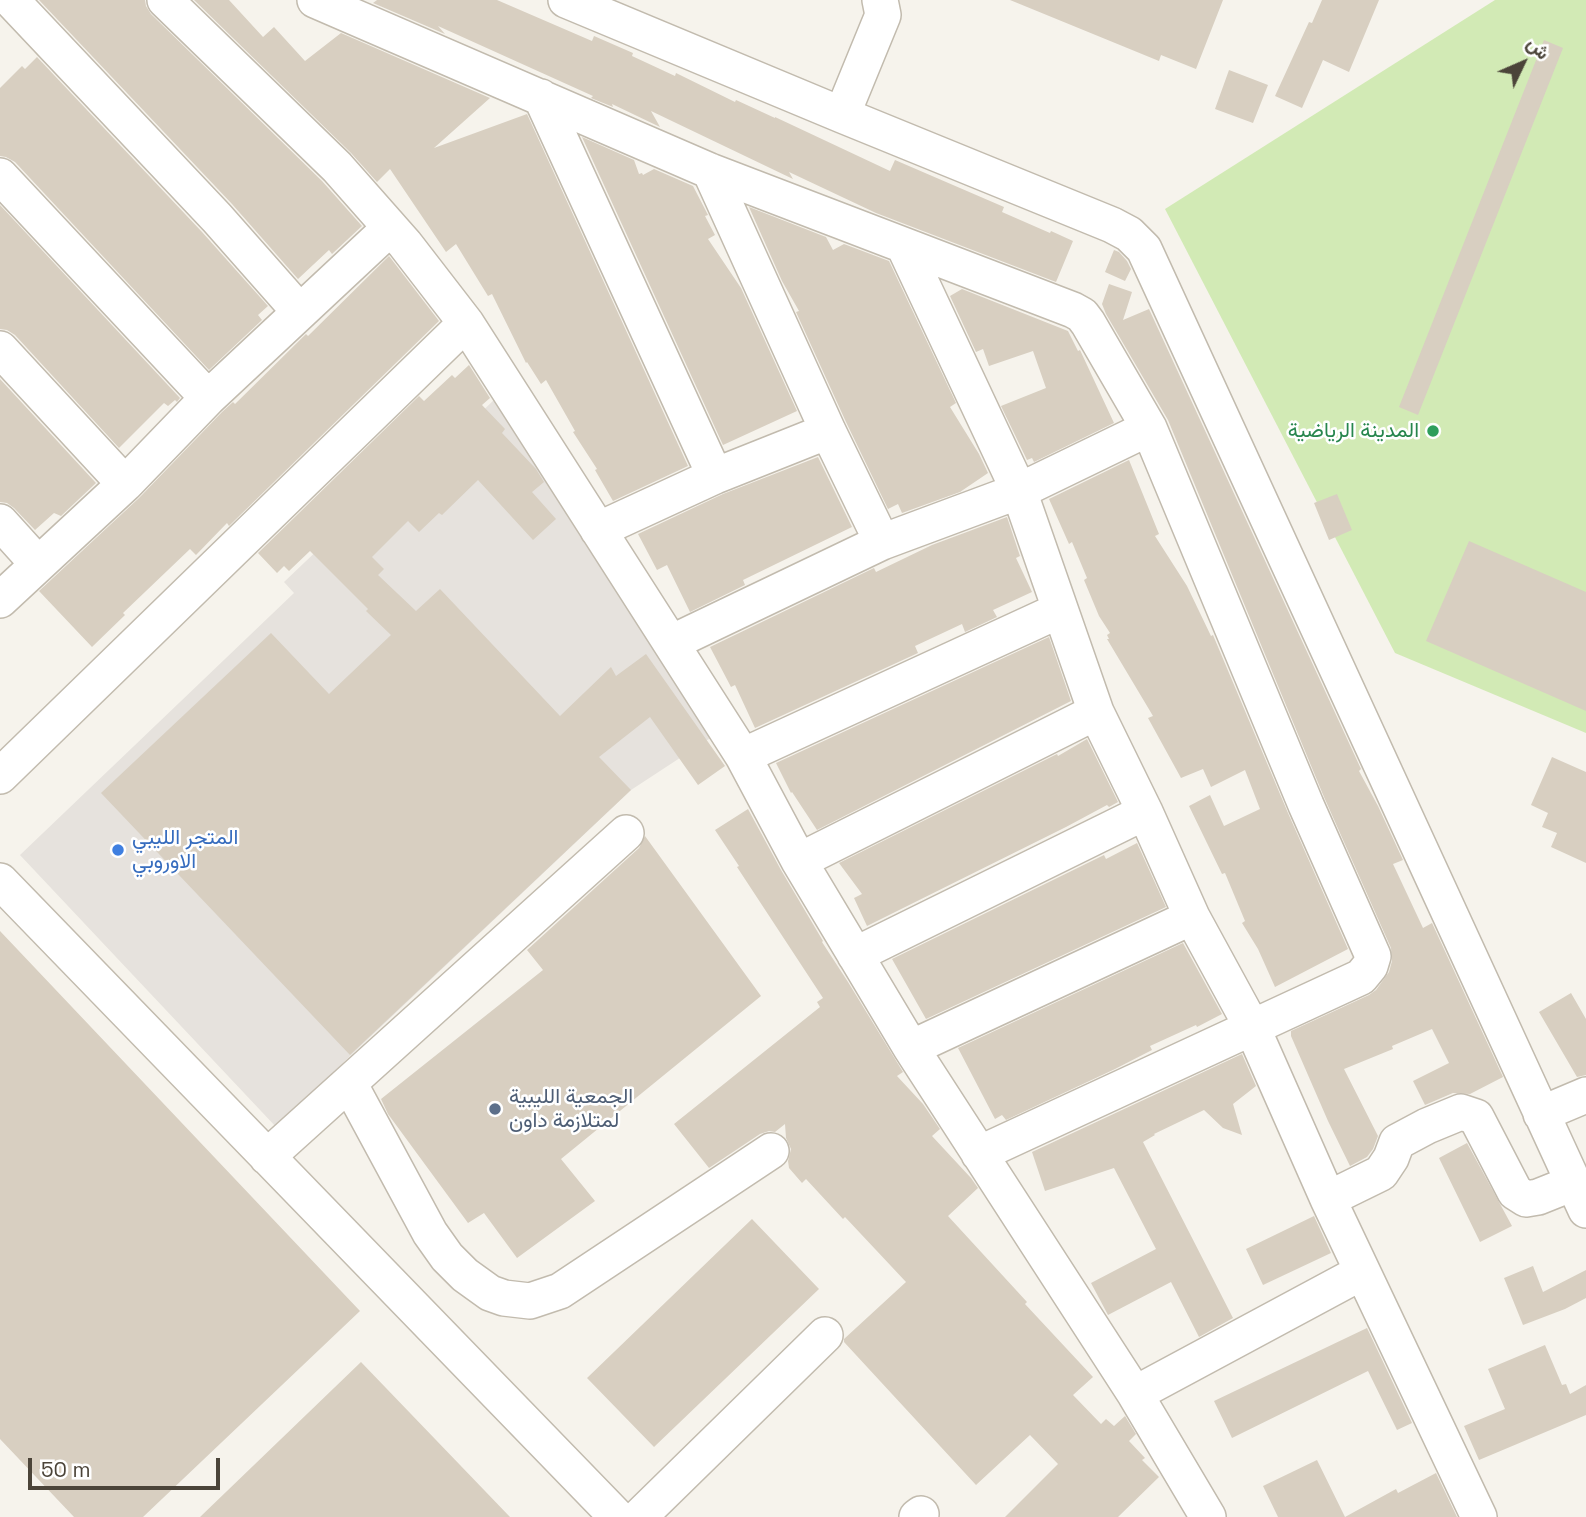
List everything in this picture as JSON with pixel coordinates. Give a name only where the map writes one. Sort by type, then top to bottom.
[{"type":"street","points":[[11,0],[217,218],[300,312]]},
{"type":"street","points":[[165,0],[337,167],[405,244],[466,323],[743,756],[799,862],[911,1048],[1135,1394],[1208,1517]]},
{"type":"street","points":[[316,0],[710,171],[1073,310],[1082,315],[1149,428],[1306,805],[1373,956],[1370,966],[1361,977],[979,1154]]},
{"type":"street","points":[[566,0],[1112,225],[1129,234],[1143,249],[1580,1196],[1538,1196],[1526,1199],[1515,1192],[1476,1117],[1461,1112],[1397,1142],[1381,1172],[1328,1199]]},
{"type":"street","points":[[842,116],[883,15],[880,0]]},
{"type":"street","points":[[541,97],[715,476]]},
{"type":"street","points":[[710,171],[882,542]]},
{"type":"street","points":[[0,176],[208,398]]},
{"type":"street","points":[[0,600],[125,484],[208,398],[390,228]]},
{"type":"street","points":[[904,246],[1019,491],[1096,712],[1146,812],[1192,917],[1252,1027],[1328,1199],[1479,1517]]},
{"type":"street","points":[[0,776],[466,323]]},
{"type":"street","points":[[0,349],[125,484]]},
{"type":"street","points":[[671,643],[882,542],[1019,491],[1149,428]]},
{"type":"street","points":[[598,530],[715,476],[828,430]]},
{"type":"street","points":[[0,522],[38,564]]},
{"type":"street","points":[[743,756],[1060,610]]},
{"type":"street","points":[[799,862],[1096,712]]},
{"type":"street","points":[[855,955],[1146,812]]},
{"type":"street","points":[[267,1157],[626,833]]},
{"type":"street","points":[[0,881],[617,1517]]},
{"type":"street","points":[[911,1048],[1192,917]]},
{"type":"street","points":[[349,1083],[430,1233],[447,1257],[465,1275],[490,1293],[504,1298],[530,1301],[560,1291],[771,1151]]},
{"type":"street","points":[[1541,1114],[1586,1095]]},
{"type":"street","points":[[1135,1394],[1362,1272]]},
{"type":"street","points":[[639,1517],[825,1335]]},
{"type":"shaded area","points":[[498,396],[718,733],[631,790],[277,1128],[19,854],[294,593],[284,582],[453,421],[462,431]]},
{"type":"green space","name":"المدينة الرياضية","points":[[1495,0],[1586,0],[1586,733],[1395,653],[1165,209]]},
{"type":"building","points":[[39,0],[145,0],[151,14],[322,181],[362,226],[332,254],[329,250],[298,279],[232,204]]},
{"type":"building","points":[[194,0],[229,0],[263,37],[274,27],[305,61],[341,33],[490,98],[434,148],[527,114],[688,466],[613,501],[546,380],[541,384],[526,363],[492,294],[488,296],[456,244],[446,252],[390,169],[377,182],[351,153]]},
{"type":"building","points":[[377,0],[497,0],[592,41],[594,36],[675,76],[676,73],[890,171],[895,160],[1004,207],[1002,212],[1073,241],[1056,282],[876,213],[789,172],[793,179],[651,111],[660,127],[612,104],[613,107],[591,98],[593,96],[438,26],[445,34],[373,3]]},
{"type":"building","points":[[1010,0],[1223,0],[1196,69],[1161,55],[1159,61]]},
{"type":"building","points":[[1322,0],[1379,0],[1349,72],[1323,60],[1302,108],[1275,96]]},
{"type":"building","points":[[1544,40],[1563,48],[1418,415],[1399,407]]},
{"type":"building","points":[[37,57],[268,306],[258,315],[262,320],[209,370],[15,162],[0,156],[0,88],[22,66],[25,69]]},
{"type":"building","points":[[1229,70],[1268,85],[1253,123],[1215,109]]},
{"type":"building","points":[[582,137],[634,160],[639,174],[643,175],[654,169],[693,186],[715,235],[708,239],[741,288],[797,411],[723,445]]},
{"type":"building","points":[[0,205],[180,398],[168,406],[164,403],[119,448],[15,335],[0,329]]},
{"type":"building","points":[[749,207],[826,237],[833,250],[844,244],[889,261],[956,403],[950,407],[988,473],[960,492],[902,513],[898,504],[888,509]]},
{"type":"building","points":[[1114,250],[1119,252],[1131,269],[1125,281],[1105,272]]},
{"type":"building","points":[[389,256],[439,321],[229,526],[227,523],[196,555],[190,549],[123,613],[125,615],[92,647],[39,591],[139,498],[222,412],[233,402],[235,404],[306,334],[308,336]]},
{"type":"building","points":[[1109,284],[1132,292],[1123,320],[1149,309],[1361,769],[1359,771],[1403,860],[1393,864],[1423,928],[1432,923],[1503,1077],[1470,1094],[1453,1093],[1425,1105],[1413,1081],[1449,1063],[1432,1029],[1344,1069],[1378,1136],[1367,1157],[1350,1166],[1328,1121],[1291,1031],[1376,990],[1389,972],[1391,948],[1324,797],[1168,420],[1106,314],[1102,304]]},
{"type":"building","points":[[962,289],[1068,331],[1078,351],[1080,350],[1114,423],[1034,462],[1032,458],[1027,460],[1001,406],[1046,388],[1033,351],[989,366],[983,349],[976,352],[950,296]]},
{"type":"building","points":[[469,365],[490,398],[482,405],[505,429],[502,433],[536,469],[544,482],[532,492],[556,519],[533,540],[478,480],[442,515],[439,513],[419,532],[408,521],[372,557],[384,569],[378,575],[416,611],[440,589],[560,716],[611,667],[616,676],[646,654],[725,766],[698,785],[650,717],[599,757],[631,790],[350,1055],[101,793],[271,633],[329,694],[391,635],[310,551],[289,571],[284,566],[277,573],[258,553],[419,396],[424,401],[452,375],[455,378]]},
{"type":"building","points":[[0,379],[96,483],[61,516],[54,513],[35,530],[14,508],[0,502]]},
{"type":"building","points":[[818,457],[852,527],[743,580],[745,585],[690,612],[667,565],[657,570],[638,534],[723,494]]},
{"type":"building","points":[[1129,460],[1159,534],[1155,536],[1187,586],[1211,636],[1213,635],[1348,949],[1275,987],[1258,949],[1242,923],[1245,921],[1225,873],[1222,874],[1189,806],[1210,795],[1224,826],[1260,809],[1245,770],[1211,787],[1203,769],[1181,778],[1148,718],[1153,716],[1107,639],[1110,633],[1099,616],[1072,542],[1069,544],[1049,499]]},
{"type":"building","points":[[1337,494],[1352,530],[1329,540],[1314,503]]},
{"type":"building","points":[[1007,517],[1020,556],[1016,558],[1032,592],[993,610],[997,617],[965,632],[962,624],[915,646],[918,653],[755,728],[735,685],[731,687],[710,647],[874,568],[876,572],[932,545]]},
{"type":"building","points":[[1469,541],[1586,592],[1586,711],[1426,641]]},
{"type":"building","points":[[1049,637],[1071,701],[817,830],[791,793],[776,763]]},
{"type":"building","points":[[1087,739],[1118,802],[1109,807],[1107,805],[867,926],[854,898],[862,894],[839,863],[1057,754],[1058,756]]},
{"type":"building","points":[[1552,757],[1586,772],[1586,863],[1551,847],[1557,833],[1542,827],[1548,813],[1531,805]]},
{"type":"building","points":[[748,809],[822,942],[903,1072],[897,1076],[923,1104],[940,1129],[932,1136],[978,1188],[948,1216],[1093,1377],[1073,1395],[1101,1424],[1106,1419],[1114,1426],[1125,1416],[1136,1434],[1129,1441],[1145,1458],[1142,1460],[1159,1477],[1118,1517],[1005,1517],[1058,1464],[1030,1435],[976,1485],[844,1342],[844,1339],[906,1282],[806,1179],[802,1183],[789,1168],[791,1149],[786,1138],[785,1124],[775,1132],[760,1134],[709,1168],[674,1124],[820,1007],[817,1002],[823,998],[715,830]]},
{"type":"building","points":[[645,836],[761,996],[561,1159],[595,1201],[517,1258],[484,1213],[468,1223],[388,1114],[381,1099],[543,970],[527,950],[639,848]]},
{"type":"building","points":[[1137,843],[1166,907],[926,1019],[892,959],[1104,855],[1106,859]]},
{"type":"building","points":[[0,931],[360,1311],[143,1517],[74,1517],[0,1439]]},
{"type":"building","points":[[1183,943],[1222,1014],[1150,1046],[1152,1050],[1006,1120],[1002,1115],[995,1119],[958,1048]]},
{"type":"building","points":[[1571,993],[1586,1019],[1586,1075],[1577,1077],[1539,1012]]},
{"type":"building","points":[[1242,1054],[1256,1086],[1233,1104],[1242,1135],[1223,1128],[1204,1110],[1143,1142],[1233,1318],[1199,1337],[1171,1282],[1108,1315],[1091,1283],[1156,1249],[1114,1168],[1045,1191],[1032,1152]]},
{"type":"building","points":[[1467,1143],[1512,1226],[1480,1242],[1439,1158]]},
{"type":"building","points":[[1314,1216],[1331,1253],[1263,1285],[1246,1249]]},
{"type":"building","points":[[752,1219],[819,1289],[654,1447],[587,1378]]},
{"type":"building","points":[[1533,1266],[1543,1292],[1586,1270],[1586,1298],[1523,1325],[1504,1278]]},
{"type":"building","points":[[1367,1328],[1412,1423],[1397,1430],[1368,1371],[1232,1438],[1214,1401]]},
{"type":"building","points":[[1545,1345],[1562,1385],[1566,1384],[1570,1394],[1586,1385],[1586,1415],[1479,1460],[1464,1426],[1505,1409],[1488,1369]]},
{"type":"building","points":[[361,1362],[510,1517],[200,1517]]},
{"type":"building","points":[[1317,1460],[1345,1517],[1278,1517],[1263,1486]]},
{"type":"building","points":[[1436,1473],[1457,1517],[1345,1517],[1396,1489],[1398,1493]]},
{"type":"place","name":"المدينة الرياضية","points":[[1433,431]]},
{"type":"place","name":"المتجر الليبي الاوروبي","points":[[118,850]]},
{"type":"place","name":"الجمعية الليبية لمتلازمة داون","points":[[495,1109]]}]
